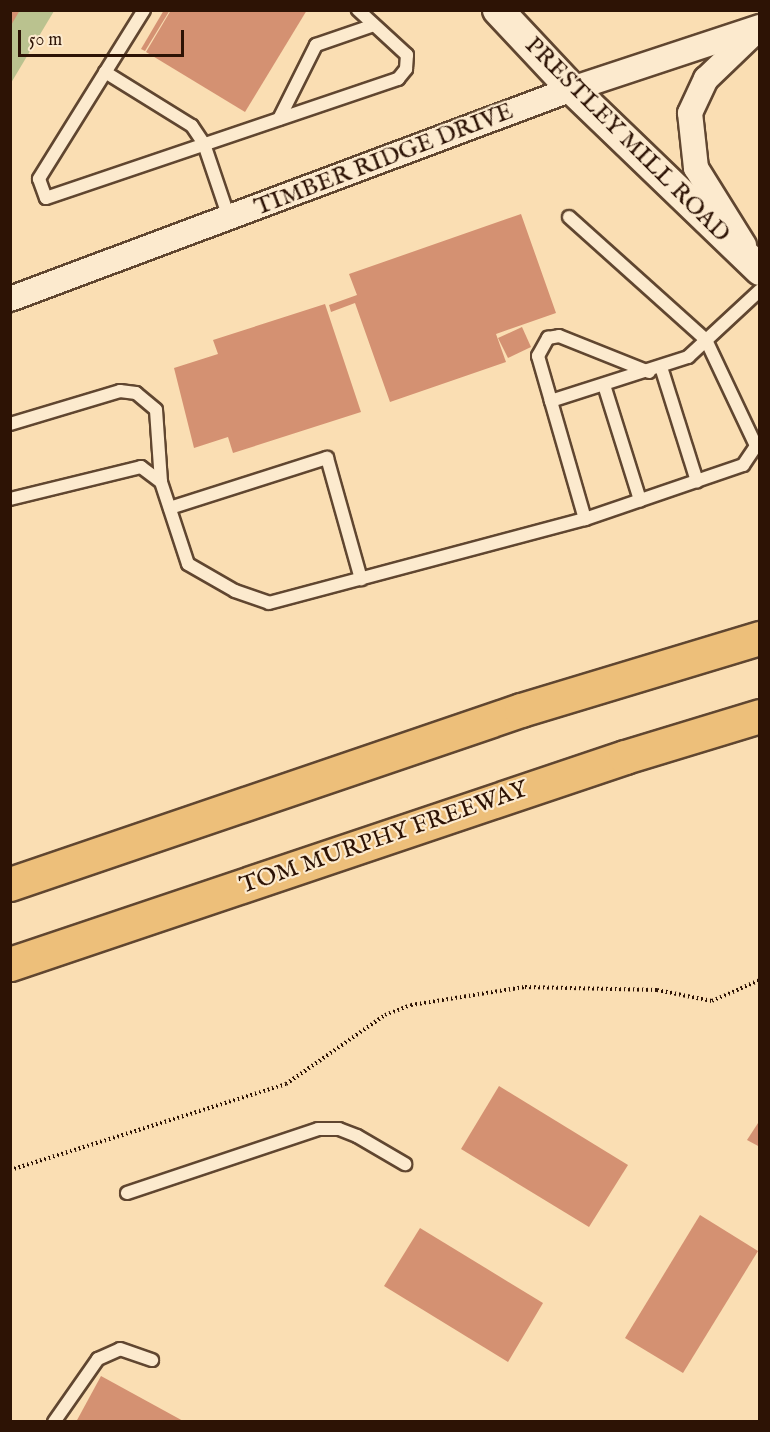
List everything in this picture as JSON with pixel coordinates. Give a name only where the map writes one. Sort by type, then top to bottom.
[{"type":"highway","points":[[10,884],[521,710],[759,638]]},
{"type":"highway","name":"TOM MURPHY FREEWAY","points":[[10,964],[625,757],[759,716]]},
{"type":"street","name":"PRESTLEY MILL ROAD","points":[[498,10],[572,89],[759,276]]},
{"type":"street","name":"PRESTLEY MILL ROAD","points":[[759,27],[706,79],[690,113],[696,168],[759,276]]},
{"type":"street","name":"TIMBER RIDGE DRIVE","points":[[10,299],[572,89],[759,27]]},
{"type":"lane","points":[[144,10],[39,179],[46,198],[398,79],[406,69],[407,54],[358,10]]},
{"type":"lane","points":[[279,119],[316,45],[374,25]]},
{"type":"lane","points":[[105,72],[192,126],[204,144],[229,218]]},
{"type":"lane","points":[[10,424],[120,391],[136,393],[156,410],[161,482],[188,564],[256,602],[269,603],[585,519],[743,465],[756,446],[706,340],[569,218]]},
{"type":"lane","points":[[551,401],[649,372],[688,357],[706,340],[759,276]]},
{"type":"lane","points":[[585,519],[538,356],[548,338],[559,336],[649,372]]},
{"type":"lane","points":[[662,367],[697,481]]},
{"type":"lane","points":[[604,385],[640,500]]},
{"type":"lane","points":[[170,508],[327,458],[361,579]]},
{"type":"lane","points":[[10,499],[141,467],[161,482]]},
{"type":"lane","points":[[127,1193],[318,1129],[339,1129],[357,1136],[405,1164]]},
{"type":"lane","points":[[54,1422],[98,1359],[120,1349],[152,1360]]},
{"type":"path","points":[[10,1170],[286,1084],[376,1021],[411,1005],[525,987],[657,990],[712,1001],[759,980]]},
{"type":"green space","points":[[11,11],[54,11],[11,83]]},
{"type":"building","points":[[10,10],[20,10],[10,27]]},
{"type":"building","points":[[164,10],[170,10],[145,51],[141,49]]},
{"type":"building","points":[[171,10],[307,10],[245,112],[146,52]]},
{"type":"building","points":[[521,214],[556,313],[496,334],[506,362],[390,402],[355,303],[331,312],[329,305],[357,295],[349,274]]},
{"type":"building","points":[[325,304],[361,412],[233,453],[228,437],[194,448],[174,368],[218,354],[213,340]]},
{"type":"building","points":[[522,327],[531,347],[508,358],[498,338]]},
{"type":"building","points":[[499,1086],[628,1165],[589,1227],[461,1149]]},
{"type":"building","points":[[760,1120],[760,1147],[747,1140]]},
{"type":"building","points":[[700,1215],[758,1251],[683,1373],[625,1338]]},
{"type":"building","points":[[420,1228],[543,1303],[508,1362],[384,1286]]},
{"type":"building","points":[[101,1376],[185,1422],[76,1422]]}]
